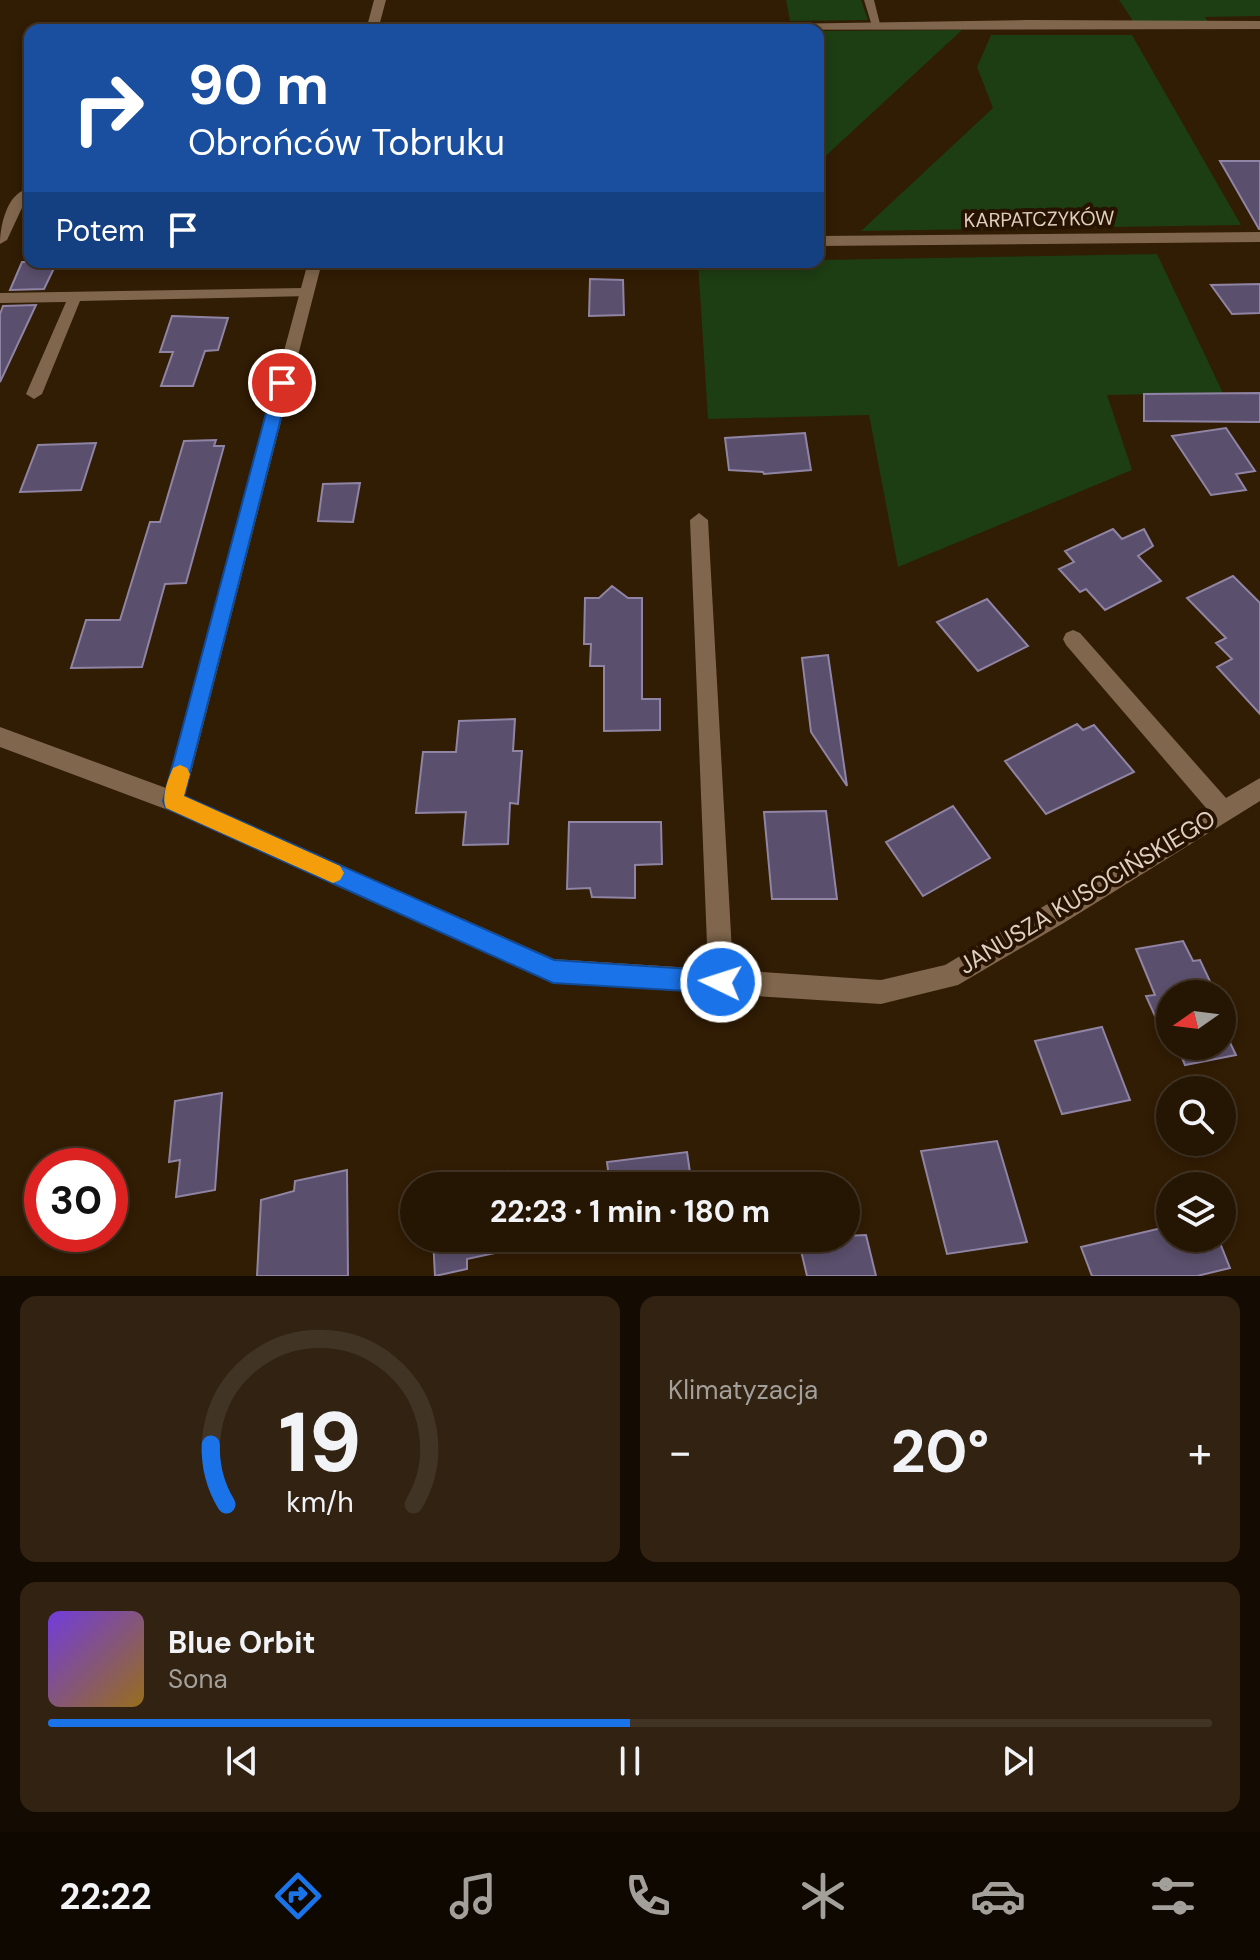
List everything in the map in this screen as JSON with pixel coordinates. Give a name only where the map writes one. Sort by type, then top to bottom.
[{"type":"street","points":[[374,24],[380,0]]},
{"type":"street","points":[[824,27],[1260,25]]},
{"type":"street","name":"KARPATCZYKÓW","points":[[824,241],[1260,237]]},
{"type":"street","points":[[173,801],[313,268]]},
{"type":"street","points":[[699,520],[721,982]]},
{"type":"street","points":[[1073,639],[1223,811]]},
{"type":"street","name":"JANUSZA KUSOCIŃSKIEGO","points":[[0,737],[173,801],[553,971],[881,992],[949,976],[1054,916],[1260,789]]},
{"type":"lane","points":[[869,0],[877,26]]},
{"type":"lane","points":[[0,240],[22,195]]},
{"type":"lane","points":[[0,298],[305,293]]},
{"type":"lane","points":[[34,394],[76,295]]},
{"type":"green space","points":[[786,0],[861,0],[868,20],[790,21]]},
{"type":"green space","points":[[1119,0],[1260,0],[1260,16],[1205,17],[1208,22],[1133,21]]},
{"type":"green space","points":[[962,30],[824,157],[824,31]]},
{"type":"green space","points":[[991,35],[1132,35],[1241,225],[861,231],[993,108],[977,67]]},
{"type":"green space","points":[[1157,254],[1223,393],[1107,395],[1132,470],[898,567],[869,415],[708,419],[698,268],[824,268],[824,260]]},
{"type":"building","points":[[1220,161],[1260,161],[1260,229],[1259,229]]},
{"type":"building","points":[[22,262],[24,268],[54,268],[44,289],[10,290]]},
{"type":"building","points":[[590,279],[623,280],[624,315],[589,316]]},
{"type":"building","points":[[1260,284],[1260,313],[1232,314],[1211,285]]},
{"type":"building","points":[[36,305],[0,382],[0,314],[3,306]]},
{"type":"building","points":[[172,316],[228,318],[218,350],[205,351],[193,386],[161,386],[173,352],[160,352]]},
{"type":"building","points":[[1260,393],[1260,422],[1144,421],[1144,394]]},
{"type":"building","points":[[1226,428],[1255,471],[1236,474],[1246,490],[1211,495],[1172,436]]},
{"type":"building","points":[[805,433],[811,470],[764,474],[729,470],[725,438]]},
{"type":"building","points":[[216,440],[214,446],[224,446],[186,583],[165,584],[142,667],[71,668],[86,620],[120,620],[150,522],[160,522],[184,441]]},
{"type":"building","points":[[96,443],[81,490],[20,492],[38,445]]},
{"type":"building","points":[[360,483],[353,522],[318,521],[323,484]]},
{"type":"building","points":[[1113,529],[1122,539],[1144,529],[1153,546],[1138,556],[1161,581],[1105,610],[1086,589],[1080,592],[1059,569],[1074,562],[1065,551]]},
{"type":"building","points":[[1233,576],[1260,603],[1260,714],[1217,667],[1232,659],[1216,643],[1226,638],[1187,598]]},
{"type":"building","points":[[612,586],[628,598],[642,598],[642,699],[660,699],[660,730],[604,731],[604,666],[590,666],[591,644],[584,644],[585,598],[599,598]]},
{"type":"building","points":[[987,599],[1028,646],[978,671],[937,622]]},
{"type":"building","points":[[828,655],[847,786],[811,732],[802,658]]},
{"type":"building","points":[[515,719],[513,751],[522,751],[518,804],[510,803],[508,844],[463,845],[466,812],[416,813],[423,752],[456,752],[459,721]]},
{"type":"building","points":[[1077,724],[1083,730],[1094,725],[1134,772],[1046,814],[1005,761]]},
{"type":"building","points":[[953,806],[990,858],[923,896],[886,842]]},
{"type":"building","points":[[826,811],[837,899],[772,899],[764,812]]},
{"type":"building","points":[[569,822],[661,822],[662,864],[635,865],[635,898],[592,897],[590,888],[567,889]]},
{"type":"building","points":[[1183,941],[1193,961],[1200,960],[1209,980],[1156,980],[1156,1018],[1146,996],[1155,995],[1136,949]]},
{"type":"building","points":[[1102,1027],[1130,1100],[1062,1114],[1035,1041]]},
{"type":"building","points":[[1183,1060],[1210,1060],[1185,1065]]},
{"type":"building","points":[[222,1093],[215,1190],[176,1197],[180,1160],[169,1162],[175,1101]]},
{"type":"building","points":[[997,1141],[1027,1242],[947,1254],[921,1151]]},
{"type":"building","points":[[687,1152],[690,1172],[608,1172],[607,1162]]},
{"type":"building","points":[[347,1170],[348,1276],[257,1276],[261,1200],[294,1191],[295,1181]]},
{"type":"building","points":[[1156,1229],[1156,1252],[1224,1252],[1230,1268],[1197,1276],[1092,1276],[1081,1247]]},
{"type":"building","points":[[860,1235],[866,1235],[876,1276],[807,1276],[801,1252],[860,1252]]},
{"type":"building","points":[[434,1252],[500,1252],[467,1259],[467,1269],[435,1276]]},
{"type":"slow traffic","points":[[180,774],[173,801],[333,873]]},
{"type":"route","points":[[282,383],[173,801],[553,971],[721,982]]}]
